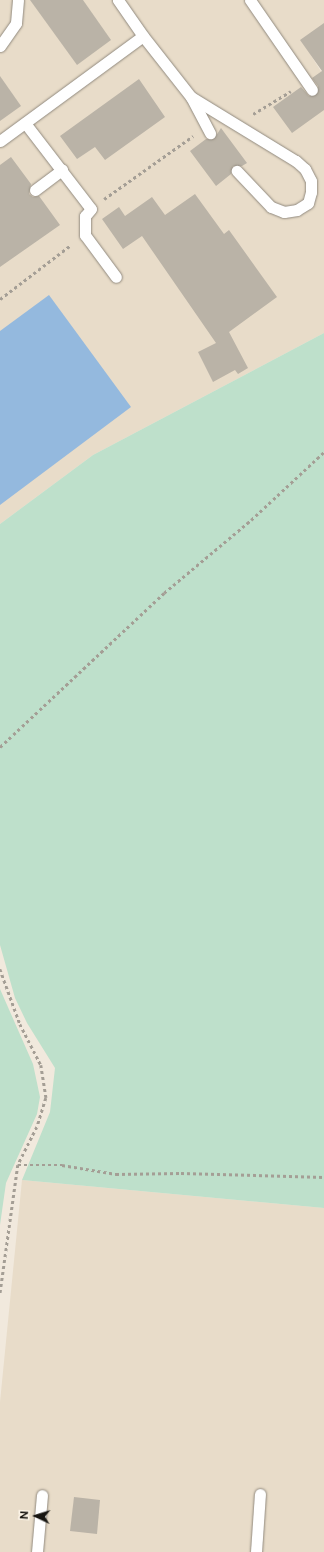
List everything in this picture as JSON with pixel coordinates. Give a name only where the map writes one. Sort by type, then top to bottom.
[{"type":"lane","points":[[0,46],[16,23],[18,0]]},
{"type":"lane","points":[[118,0],[143,36],[191,97],[208,130]]},
{"type":"lane","points":[[250,0],[308,86]]},
{"type":"lane","points":[[0,141],[143,36]]},
{"type":"lane","points":[[191,97],[296,160],[305,169],[311,181],[312,192],[308,203],[297,210],[284,212],[271,207],[237,171]]},
{"type":"lane","points":[[25,123],[91,209],[85,216],[85,235],[116,277]]},
{"type":"lane","points":[[35,190],[62,170]]},
{"type":"lane","points":[[256,1552],[260,1494]]},
{"type":"lane","points":[[37,1552],[42,1495]]},
{"type":"path","points":[[236,123],[308,86]]},
{"type":"path","points":[[91,209],[208,130]]},
{"type":"path","points":[[0,299],[85,235]]},
{"type":"path","points":[[0,747],[164,593],[250,520],[324,452]]},
{"type":"path","points":[[0,969],[20,1024],[41,1065],[46,1098],[37,1126],[18,1165],[0,1294]]},
{"type":"path","points":[[18,1165],[62,1165],[116,1174],[181,1173],[324,1177]]},
{"type":"shaded area","points":[[0,0],[324,0],[324,73],[310,54],[324,76],[324,333],[93,455],[0,524]]},
{"type":"shaded area","points":[[22,1180],[324,1208],[324,1552],[0,1552],[0,1402]]},
{"type":"green space","points":[[324,333],[324,1208],[22,1180],[50,1112],[55,1068],[27,1023],[15,998],[0,945],[0,524],[93,455]]},
{"type":"green space","points":[[0,989],[33,1064],[40,1097],[37,1114],[6,1183],[0,1225]]},
{"type":"water","points":[[49,295],[131,407],[0,505],[0,331]]},
{"type":"building","points":[[30,0],[83,0],[111,40],[77,65]]},
{"type":"building","points":[[324,23],[324,110],[292,133],[273,107],[301,87],[309,96],[318,93],[318,86],[312,78],[322,71],[300,40]]},
{"type":"building","points":[[0,76],[21,106],[0,121]]},
{"type":"building","points":[[139,79],[165,117],[105,160],[95,147],[77,159],[60,136]]},
{"type":"building","points":[[221,128],[247,163],[242,166],[233,166],[231,174],[216,186],[190,151],[206,139],[214,139]]},
{"type":"building","points":[[11,157],[31,184],[29,194],[33,197],[39,196],[60,225],[0,267],[0,165]]},
{"type":"building","points":[[195,194],[224,234],[229,230],[277,297],[229,332],[248,368],[238,374],[235,370],[213,382],[198,352],[216,343],[142,236],[123,249],[102,219],[119,207],[125,216],[152,197],[165,215]]},
{"type":"building","points":[[74,1497],[100,1500],[97,1534],[70,1531]]}]
